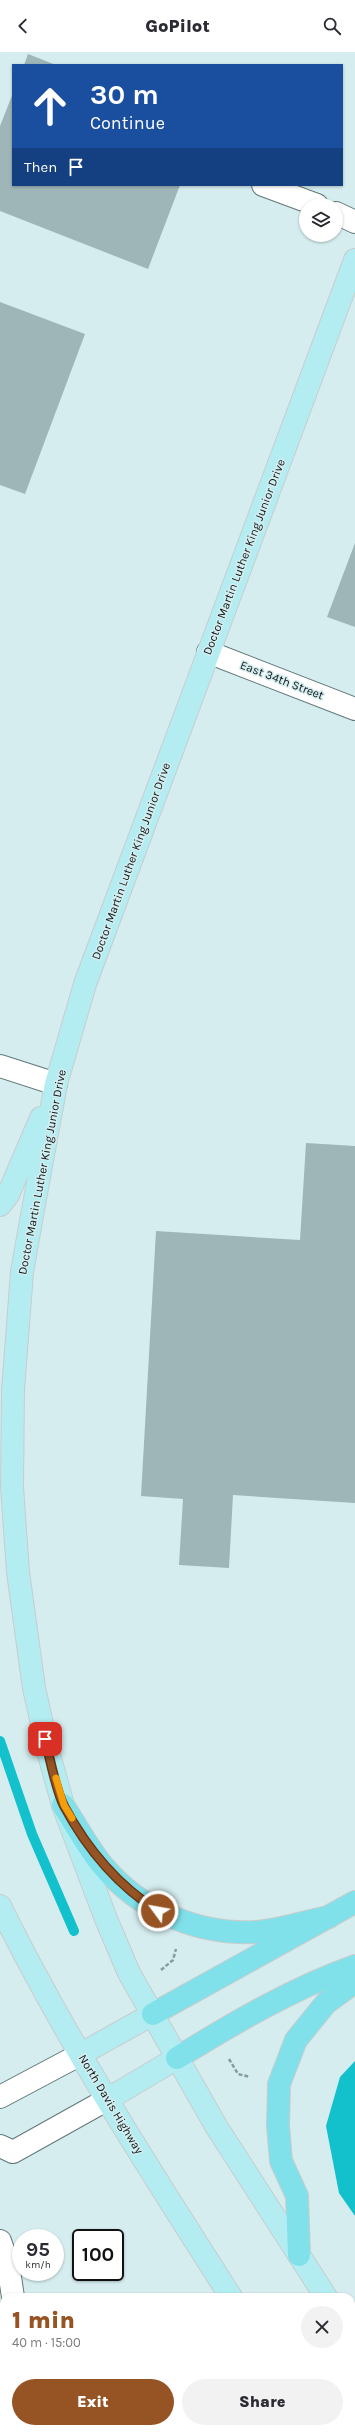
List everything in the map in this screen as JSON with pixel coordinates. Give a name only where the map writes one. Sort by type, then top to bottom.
[{"type":"highway","points":[[64,1805],[103,1866],[134,1896],[165,1914],[184,1922],[217,1930],[258,1932],[329,1916]]},
{"type":"highway","points":[[153,2014],[355,1902]]},
{"type":"highway","points":[[178,2058],[225,2029],[323,1977],[355,1966]]},
{"type":"highway","points":[[299,2255],[297,2196],[281,2161],[278,2126],[279,2084],[296,2040],[326,2003],[355,1982]]},
{"type":"main road","name":"Doctor Martin Luther King Junior Drive","points":[[153,2014],[129,1973],[106,1919],[64,1805],[34,1688],[6,1489],[22,1272],[56,1084],[85,984],[355,260]]},
{"type":"main road","points":[[0,1205],[8,1195],[56,1084]]},
{"type":"main road","name":"North Davis Highway","points":[[0,1906],[55,2012],[229,2293]]},
{"type":"main road","points":[[81,2054],[153,2014],[216,2126],[323,2293]]},
{"type":"main road","points":[[108,2099],[178,2058]]},
{"type":"street","points":[[266,186],[299,198]]},
{"type":"street","points":[[343,216],[355,222]]},
{"type":"street","name":"East 34th Street","points":[[208,652],[355,709]]},
{"type":"street","points":[[0,1066],[56,1084]]},
{"type":"street","points":[[0,2097],[81,2054]]},
{"type":"street","points":[[0,2146],[13,2152],[108,2099]]},
{"type":"street","points":[[0,2241],[8,2264],[12,2293]]},
{"type":"path","points":[[159,1971],[173,1960],[178,1945]]},
{"type":"path","points":[[229,2059],[238,2074],[250,2077]]},
{"type":"water","points":[[355,2061],[355,2216],[339,2193],[326,2126],[340,2077]]},
{"type":"building","points":[[28,54],[53,64],[24,64]]},
{"type":"building","points":[[12,96],[12,186],[180,186],[148,269],[0,211],[0,126]]},
{"type":"building","points":[[0,302],[85,334],[25,494],[0,485]]},
{"type":"building","points":[[355,543],[355,627],[327,617]]},
{"type":"building","points":[[306,1143],[355,1146],[355,1503],[233,1495],[229,1568],[179,1565],[183,1499],[141,1496],[156,1231],[300,1240]]},
{"type":"waterway","points":[[0,1741],[32,1834],[74,1931]]},
{"type":"slow traffic","points":[[56,1778],[64,1805],[72,1818]]},
{"type":"route","points":[[45,1739],[64,1805],[103,1866],[134,1896],[158,1911]]}]
